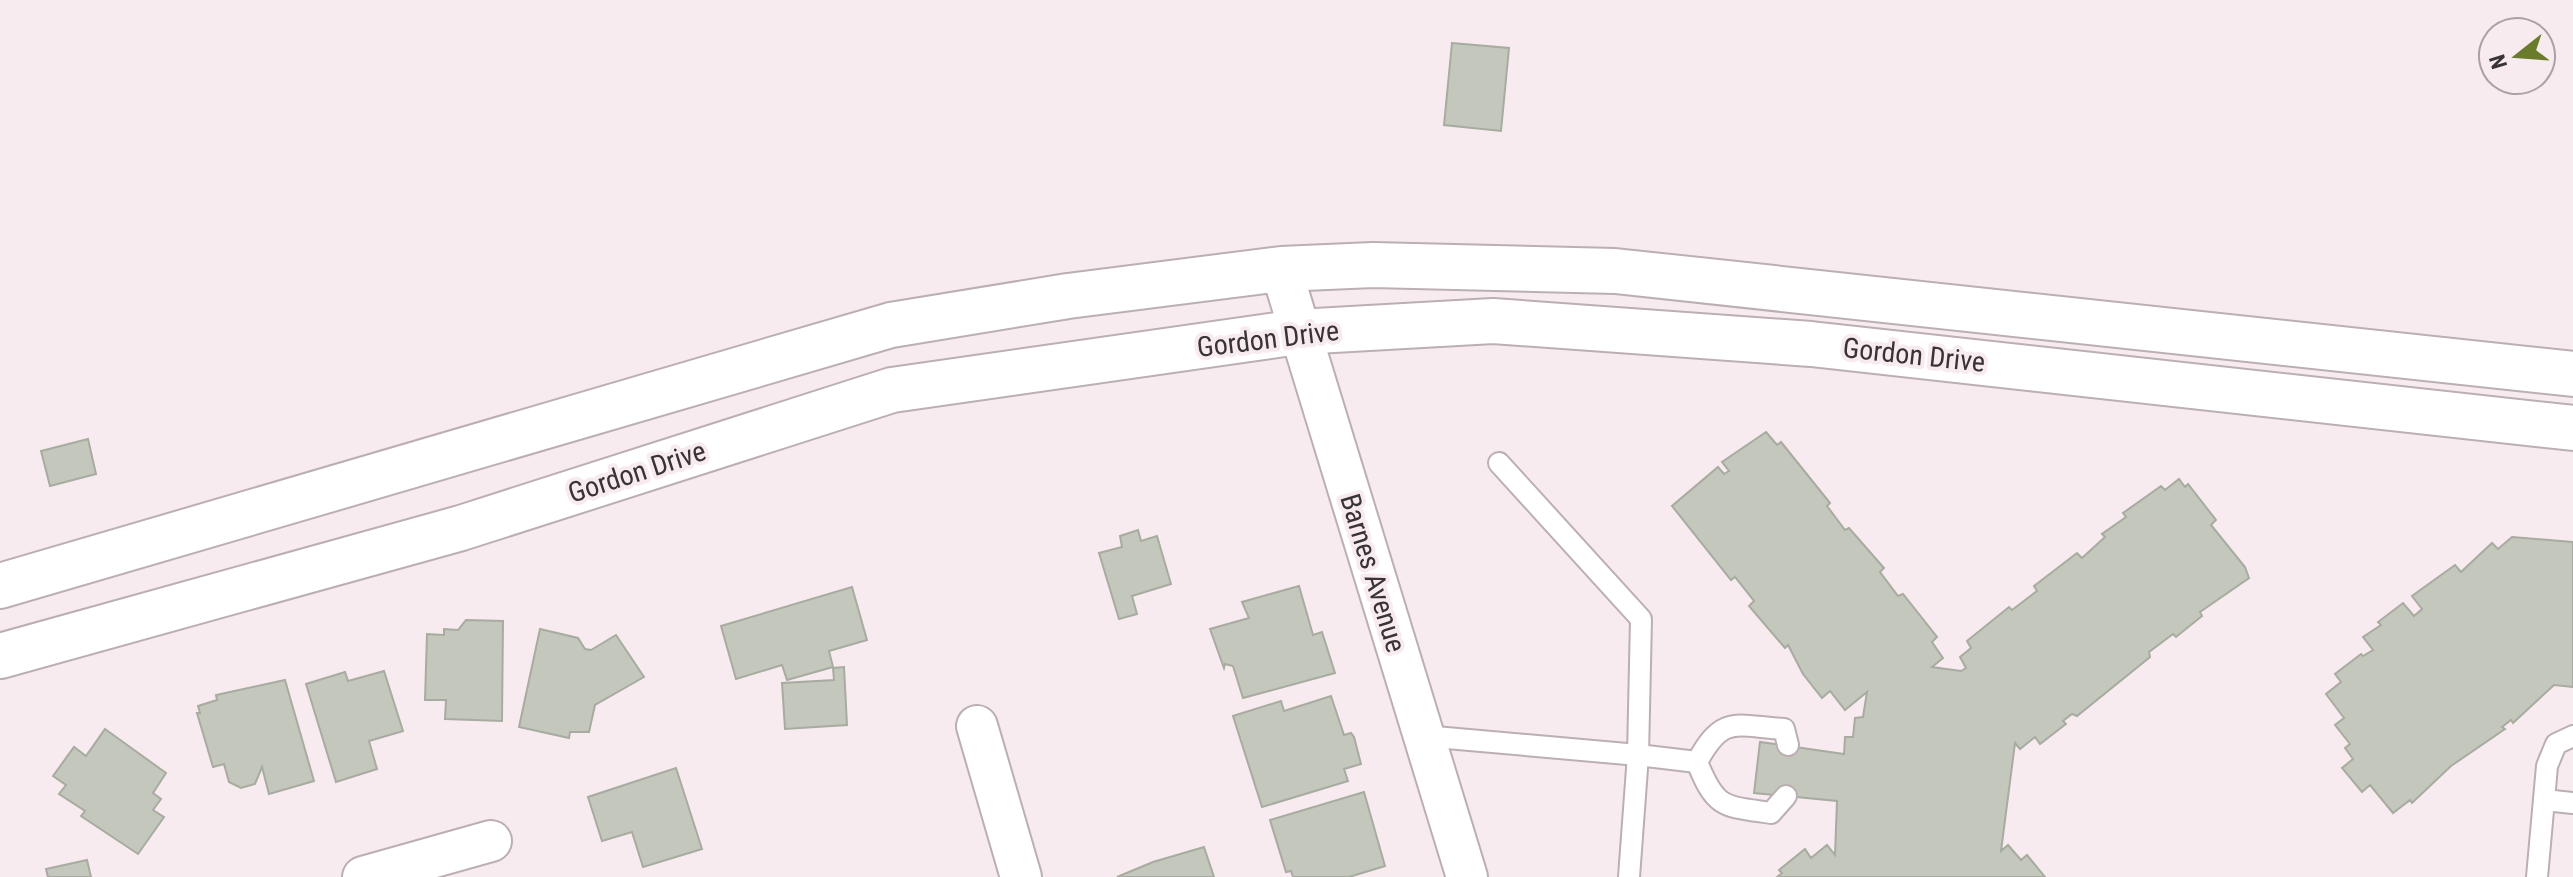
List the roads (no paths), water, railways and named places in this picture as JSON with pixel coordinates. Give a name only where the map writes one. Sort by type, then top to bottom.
[{"type":"main road","name":"Gordon Drive","points":[[0,586],[891,325],[1068,296],[1281,269],[1373,265],[1615,271],[2573,374]]},
{"type":"main road","name":"Gordon Drive","points":[[0,656],[461,528],[892,390],[1298,332],[1493,321],[1811,344],[2573,428]]},
{"type":"street","name":"Barnes Avenue","points":[[1281,269],[1467,877]]},
{"type":"street","points":[[977,726],[1021,877]]},
{"type":"street","points":[[363,877],[491,841]]},
{"type":"lane","points":[[1499,463],[1641,619],[1638,755],[1629,877]]},
{"type":"lane","points":[[1697,762],[1711,735],[1728,725],[1784,729],[1788,745]]},
{"type":"lane","points":[[1424,736],[1697,762]]},
{"type":"lane","points":[[2537,877],[2547,766],[2556,744],[2573,736]]},
{"type":"lane","points":[[1697,762],[1710,793],[1728,806],[1771,813],[1786,796]]},
{"type":"lane","points":[[2544,800],[2573,803]]}]
